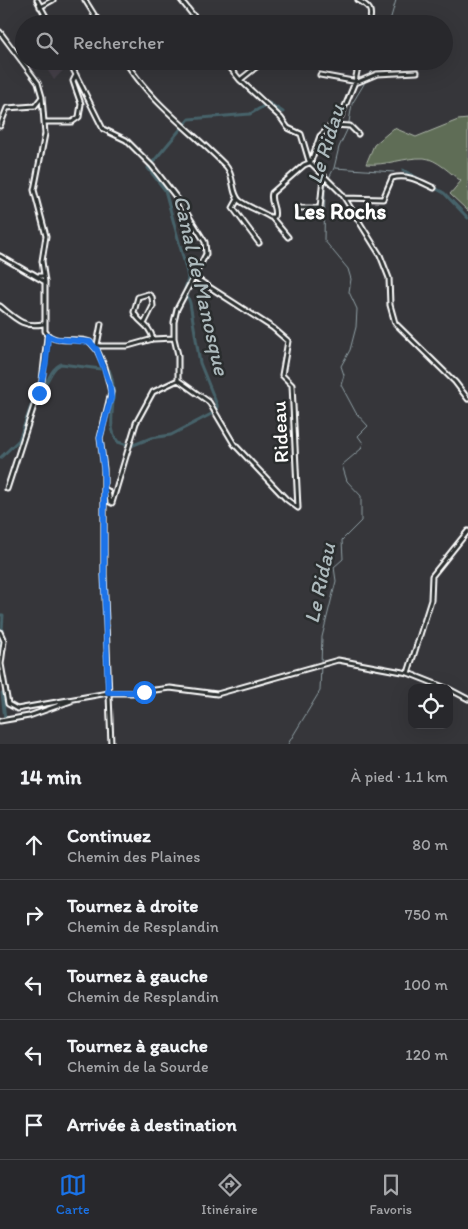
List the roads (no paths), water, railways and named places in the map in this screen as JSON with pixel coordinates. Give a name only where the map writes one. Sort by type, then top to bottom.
[{"type":"street","points":[[37,0],[44,14]]},
{"type":"street","points":[[40,7],[53,0]]},
{"type":"street","points":[[85,0],[95,15]]},
{"type":"street","points":[[181,0],[193,15]]},
{"type":"street","points":[[358,0],[370,8],[372,15]]},
{"type":"street","points":[[0,33],[15,50]]},
{"type":"street","points":[[7,489],[39,393],[46,362],[48,336],[43,324],[46,282],[42,261],[46,236],[34,184],[45,137],[45,122],[38,83],[30,70]]},
{"type":"street","points":[[74,70],[103,130],[126,140],[149,162],[173,192],[205,242],[207,251],[176,313],[174,338],[178,355],[178,380],[152,394],[136,423],[112,503],[110,502],[108,491],[104,489]]},
{"type":"street","points":[[131,70],[147,93],[229,171],[238,199],[272,218],[288,237]]},
{"type":"street","points":[[232,70],[288,129],[301,134],[310,162],[344,198],[371,237],[384,262],[389,278],[390,305],[393,319],[398,327],[455,382],[468,399]]},
{"type":"street","points":[[240,80],[252,70]]},
{"type":"street","points":[[272,218],[275,214],[271,201],[272,193],[310,162],[320,136],[341,116],[358,70]]},
{"type":"street","points":[[320,75],[355,82],[363,81],[378,74],[416,72]]},
{"type":"street","points":[[45,122],[76,120],[81,113],[79,98],[73,81],[76,75]]},
{"type":"street","points":[[0,126],[7,108],[35,106],[42,97]]},
{"type":"street","points":[[333,125],[349,126],[358,134]]},
{"type":"street","points":[[344,198],[383,199],[392,178],[401,176],[409,176],[434,188]]},
{"type":"street","points":[[298,208],[320,208],[326,179]]},
{"type":"street","points":[[238,199],[233,208],[259,243]]},
{"type":"street","points":[[0,256],[46,282]]},
{"type":"street","points":[[16,263],[38,276],[44,276]]},
{"type":"street","name":"Rideau","points":[[178,380],[204,398],[215,412],[232,442],[293,506],[299,507],[292,384],[282,375],[288,341],[261,319],[194,278]]},
{"type":"street","points":[[145,322],[153,305],[152,297],[149,294],[140,296],[134,310],[136,317],[145,322],[153,339]]},
{"type":"street","points":[[0,306],[23,324],[32,326],[43,324]]},
{"type":"street","points":[[101,324],[96,345],[111,392],[100,438],[104,489],[108,692],[111,744]]},
{"type":"street","points":[[48,336],[55,339],[85,340],[96,345],[128,346],[153,339],[174,338]]},
{"type":"street","points":[[408,673],[431,600],[432,576],[468,531]]},
{"type":"street","points":[[0,632],[4,641],[2,668],[10,707],[23,709],[108,692],[132,693],[170,688],[217,694],[322,663],[343,660],[408,673],[437,684]]},
{"type":"street","points":[[453,691],[468,699]]},
{"type":"street","points":[[0,721],[29,716],[79,698]]},
{"type":"waterway","name":"Le Ridau","points":[[392,15],[396,0]]},
{"type":"waterway","name":"Le Ridau","points":[[366,77],[372,70]]},
{"type":"waterway","name":"Le Ridau","points":[[288,744],[320,691],[322,637],[336,581],[334,567],[343,559],[342,540],[361,521],[361,496],[347,481],[342,465],[361,449],[363,443],[358,436],[368,426],[356,413],[341,385],[344,375],[341,366],[350,350],[356,327],[357,309],[349,292],[351,279],[348,269],[324,240],[325,186],[334,168],[339,147],[348,128],[352,104],[364,81]]},
{"type":"waterway","name":"Canal de Manosque","points":[[0,458],[19,440],[36,392],[44,386],[54,370],[61,364],[109,370],[113,390],[112,426],[114,435],[118,442],[131,446],[151,438],[171,435],[217,411],[217,405],[200,363],[190,303],[185,289],[188,279],[187,272],[165,190],[148,168],[189,119],[250,114],[269,103],[283,112]]},
{"type":"waterway","points":[[335,168],[394,172]]},
{"type":"waterway","name":"Canal de Manosque","points":[[403,170],[444,193],[468,218]]},
{"type":"waterway","points":[[0,615],[3,615],[2,631]]},
{"type":"waterway","points":[[0,658],[1,638]]},
{"type":"waterway","points":[[0,670],[3,681]]},
{"type":"waterway","points":[[1,720],[5,719],[2,693]]},
{"type":"district","name":"Les Rochs","points":[[340,211]]}]
